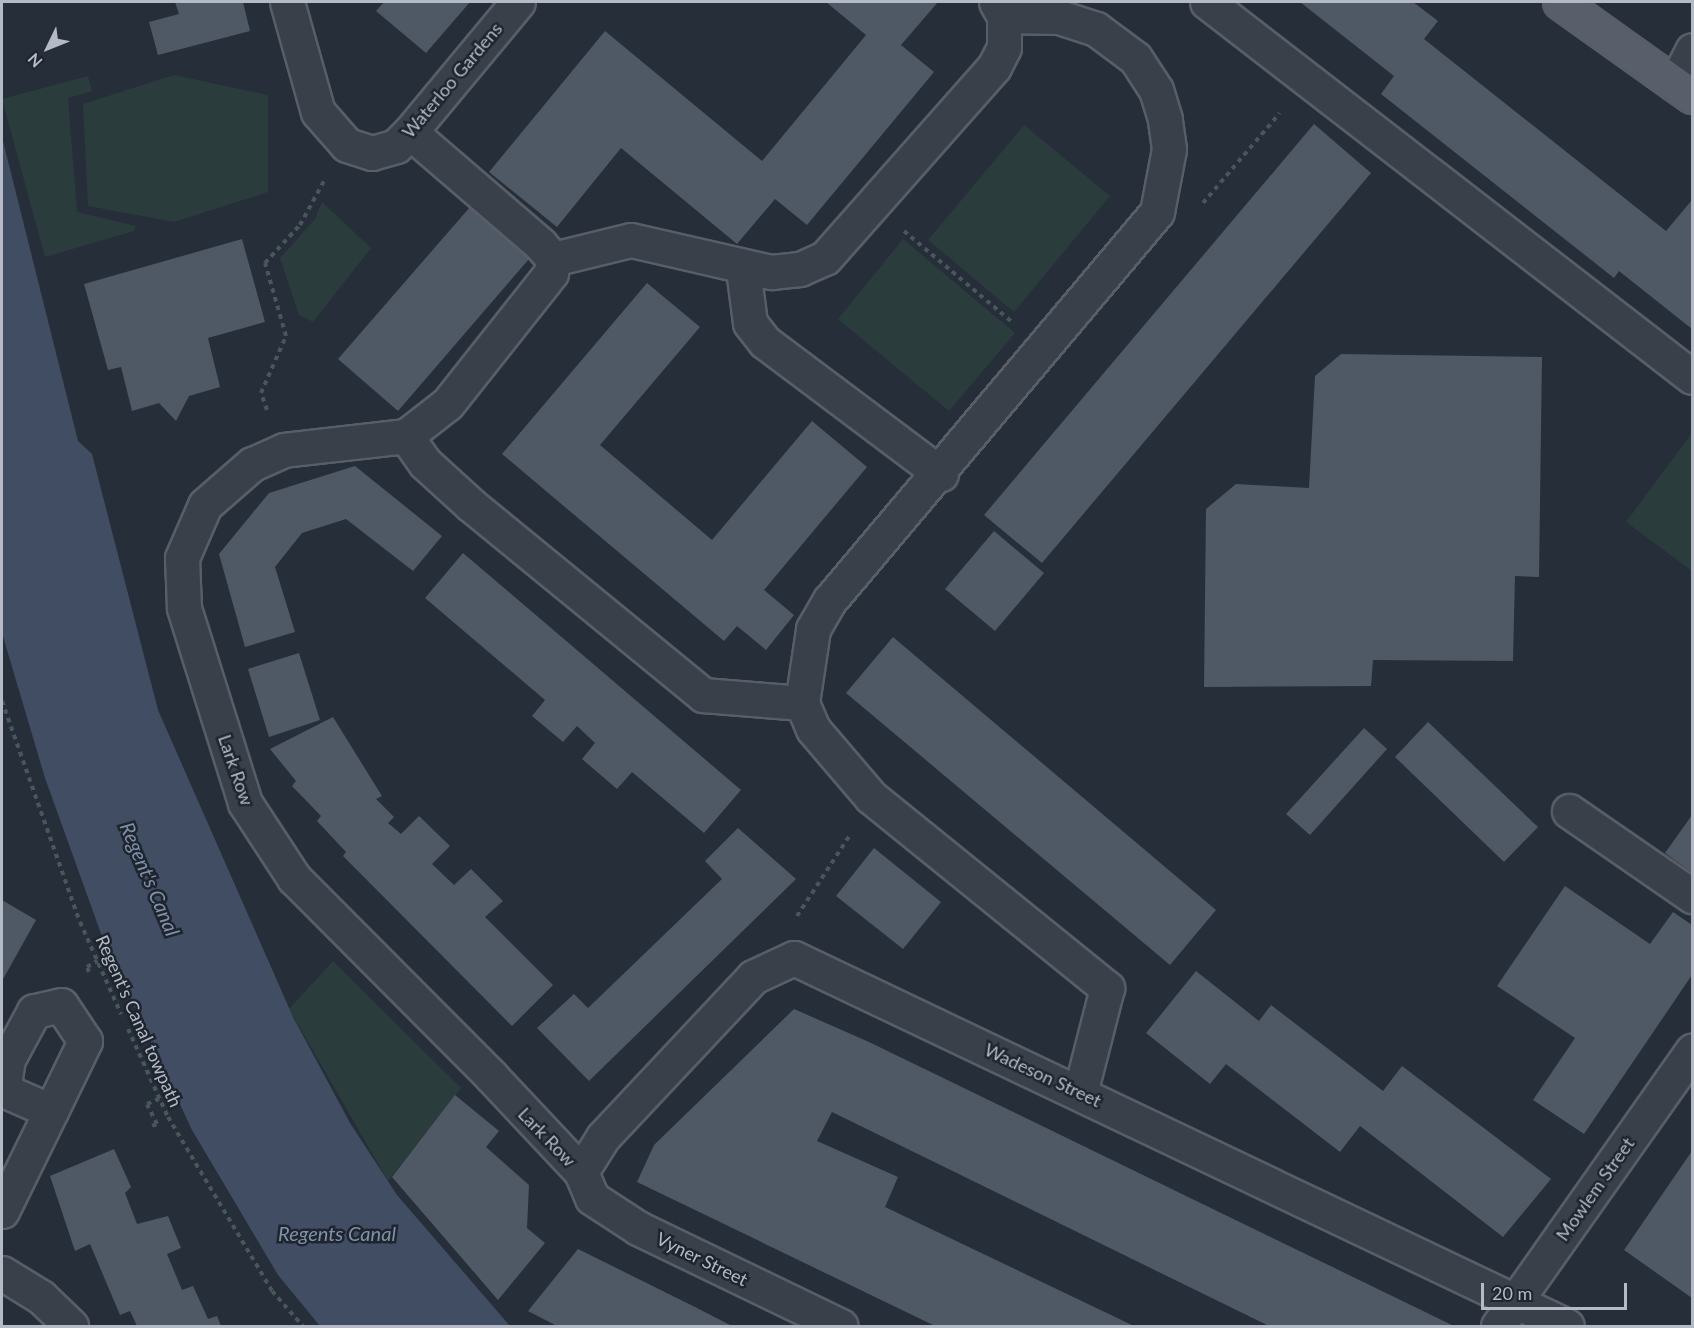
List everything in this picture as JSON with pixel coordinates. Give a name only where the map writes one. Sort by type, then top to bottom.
[{"type":"main road","points":[[1560,2],[1684,90]]},
{"type":"street","points":[[287,2],[318,111],[347,145]]},
{"type":"street","name":"Waterloo Gardens","points":[[347,145],[372,153],[396,146],[518,2]]},
{"type":"street","points":[[1207,2],[1692,375]]},
{"type":"street","points":[[553,259],[631,240],[743,269],[800,269],[825,258],[874,206],[994,67],[1004,47],[1000,9],[1060,17],[1096,29],[1135,58],[1156,90],[1166,119],[1169,149],[1156,212],[940,474],[830,600],[813,628],[802,703],[829,751],[875,800],[1107,988],[1080,1093]]},
{"type":"street","points":[[1684,90],[1692,50]]},
{"type":"street","points":[[410,132],[553,259]]},
{"type":"street","points":[[553,259],[546,284],[483,363],[447,404],[406,436],[471,505],[703,695],[802,703]]},
{"type":"street","points":[[743,269],[750,323],[765,342],[940,474]]},
{"type":"street","name":"Lark Row","points":[[406,436],[284,450],[224,484],[205,505],[182,558],[184,608],[245,803],[294,878],[581,1172]]},
{"type":"street","points":[[1569,811],[1692,896]]},
{"type":"street","points":[[581,1172],[603,1137],[753,977],[794,958]]},
{"type":"street","name":"Wadeson Street","points":[[794,958],[1080,1093],[1507,1314],[1567,1326]]},
{"type":"street","name":"Mowlem Street","points":[[1507,1314],[1692,1051]]},
{"type":"street","points":[[2,1211],[51,1111]]},
{"type":"street","name":"Vyner Street","points":[[581,1172],[592,1198],[638,1228],[841,1326]]},
{"type":"street","points":[[2,1273],[40,1297],[71,1326]]},
{"type":"path","points":[[1156,212],[1194,214],[1273,118]]},
{"type":"path","points":[[284,450],[261,393],[286,336],[265,263],[300,225],[301,213],[347,145]]},
{"type":"path","points":[[874,206],[1044,349]]},
{"type":"path","name":"Regent's Canal towpath","points":[[2,701],[98,961],[159,1099],[272,1291],[303,1326]]},
{"type":"path","points":[[794,958],[798,909],[875,800]]},
{"type":"path","points":[[87,967],[98,961]]},
{"type":"path","points":[[152,1126],[157,1124],[147,1104],[159,1099]]},
{"type":"shaded area","points":[[174,75],[268,95],[268,192],[174,222],[88,206],[83,104]]},
{"type":"shaded area","points":[[88,76],[92,91],[68,98],[77,212],[136,226],[134,231],[45,257],[2,99]]},
{"type":"shaded area","points":[[1024,125],[1110,196],[1014,312],[928,240]]},
{"type":"shaded area","points":[[322,202],[371,248],[313,322],[299,315],[280,258],[315,219]]},
{"type":"shaded area","points":[[903,239],[1015,333],[949,411],[838,319]]},
{"type":"shaded area","points":[[1692,433],[1692,571],[1626,522]]},
{"type":"shaded area","points":[[333,961],[461,1088],[388,1181],[289,1009]]},
{"type":"water","name":"Regents Canal","points":[[2,137],[78,441],[92,454],[158,710],[293,1017],[350,1123],[397,1195],[510,1326],[320,1326],[278,1275],[192,1130],[104,942],[45,778],[2,633]]},
{"type":"building","points":[[175,2],[243,2],[250,31],[158,55],[149,22],[179,14]]},
{"type":"building","points":[[384,2],[470,2],[426,53],[376,11]]},
{"type":"building","points":[[826,2],[938,2],[901,45],[934,72],[807,225],[775,199],[737,244],[621,148],[557,227],[489,172],[605,31],[762,161],[866,35]]},
{"type":"building","points":[[1300,2],[1413,2],[1438,21],[1424,39],[1666,231],[1692,200],[1692,329],[1619,271],[1614,278],[1381,94],[1394,76]]},
{"type":"building","points":[[1314,124],[1371,173],[1042,563],[984,515]]},
{"type":"building","points":[[470,207],[529,259],[398,411],[338,359]]},
{"type":"building","points":[[242,239],[265,322],[208,338],[220,387],[189,396],[176,421],[159,403],[132,411],[121,367],[108,370],[84,284]]},
{"type":"building","points":[[647,283],[700,327],[600,445],[712,540],[812,421],[867,467],[764,590],[794,615],[766,650],[737,626],[724,641],[502,454]]},
{"type":"building","points":[[1341,354],[1542,357],[1539,577],[1515,576],[1513,661],[1373,660],[1371,686],[1204,687],[1206,509],[1236,484],[1309,488],[1315,376]]},
{"type":"building","points":[[355,466],[442,536],[413,571],[346,519],[302,533],[275,567],[295,632],[245,647],[219,554],[269,493]]},
{"type":"building","points":[[994,531],[1044,573],[995,631],[945,589]]},
{"type":"building","points":[[463,553],[741,790],[704,833],[632,772],[617,789],[582,759],[595,743],[577,726],[563,742],[532,716],[545,700],[425,598]]},
{"type":"building","points":[[893,637],[1216,910],[1170,965],[846,693]]},
{"type":"building","points":[[299,653],[320,720],[269,737],[248,669]]},
{"type":"building","points":[[333,717],[382,796],[376,799],[394,817],[388,823],[401,834],[419,816],[450,846],[432,864],[454,885],[471,869],[503,901],[485,917],[553,985],[512,1026],[343,856],[346,852],[317,821],[321,816],[292,786],[296,781],[270,749]]},
{"type":"building","points":[[1428,722],[1538,827],[1504,862],[1395,757]]},
{"type":"building","points":[[1364,728],[1387,749],[1310,835],[1286,814]]},
{"type":"building","points":[[1692,815],[1692,873],[1665,853]]},
{"type":"building","points":[[738,828],[796,879],[589,1081],[537,1028],[574,994],[588,1008],[722,879],[705,861]]},
{"type":"building","points":[[874,848],[941,902],[903,949],[836,896]]},
{"type":"building","points":[[1565,886],[1650,944],[1673,912],[1692,925],[1692,975],[1584,1134],[1533,1100],[1575,1038],[1497,986]]},
{"type":"building","points":[[2,900],[36,920],[2,981]]},
{"type":"building","points":[[1196,971],[1259,1021],[1271,1005],[1383,1091],[1402,1066],[1551,1179],[1503,1237],[1360,1126],[1340,1152],[1226,1064],[1210,1084],[1146,1033]]},
{"type":"building","points":[[794,1009],[869,1042],[1454,1326],[1269,1326],[832,1112],[817,1141],[898,1177],[885,1207],[1134,1326],[935,1326],[637,1182],[654,1145]]},
{"type":"building","points":[[455,1095],[499,1131],[486,1147],[529,1185],[527,1228],[545,1243],[498,1300],[392,1177]]},
{"type":"building","points":[[114,1149],[131,1187],[125,1193],[137,1224],[168,1216],[181,1248],[167,1254],[182,1290],[193,1286],[208,1319],[217,1316],[221,1326],[137,1326],[130,1311],[120,1315],[90,1244],[75,1251],[50,1176]]},
{"type":"building","points":[[1692,1151],[1692,1298],[1624,1250]]},
{"type":"building","points":[[578,1249],[732,1326],[557,1326],[528,1311]]},
{"type":"water label","name":"Regent's Canal","points":[[150,879]]}]
